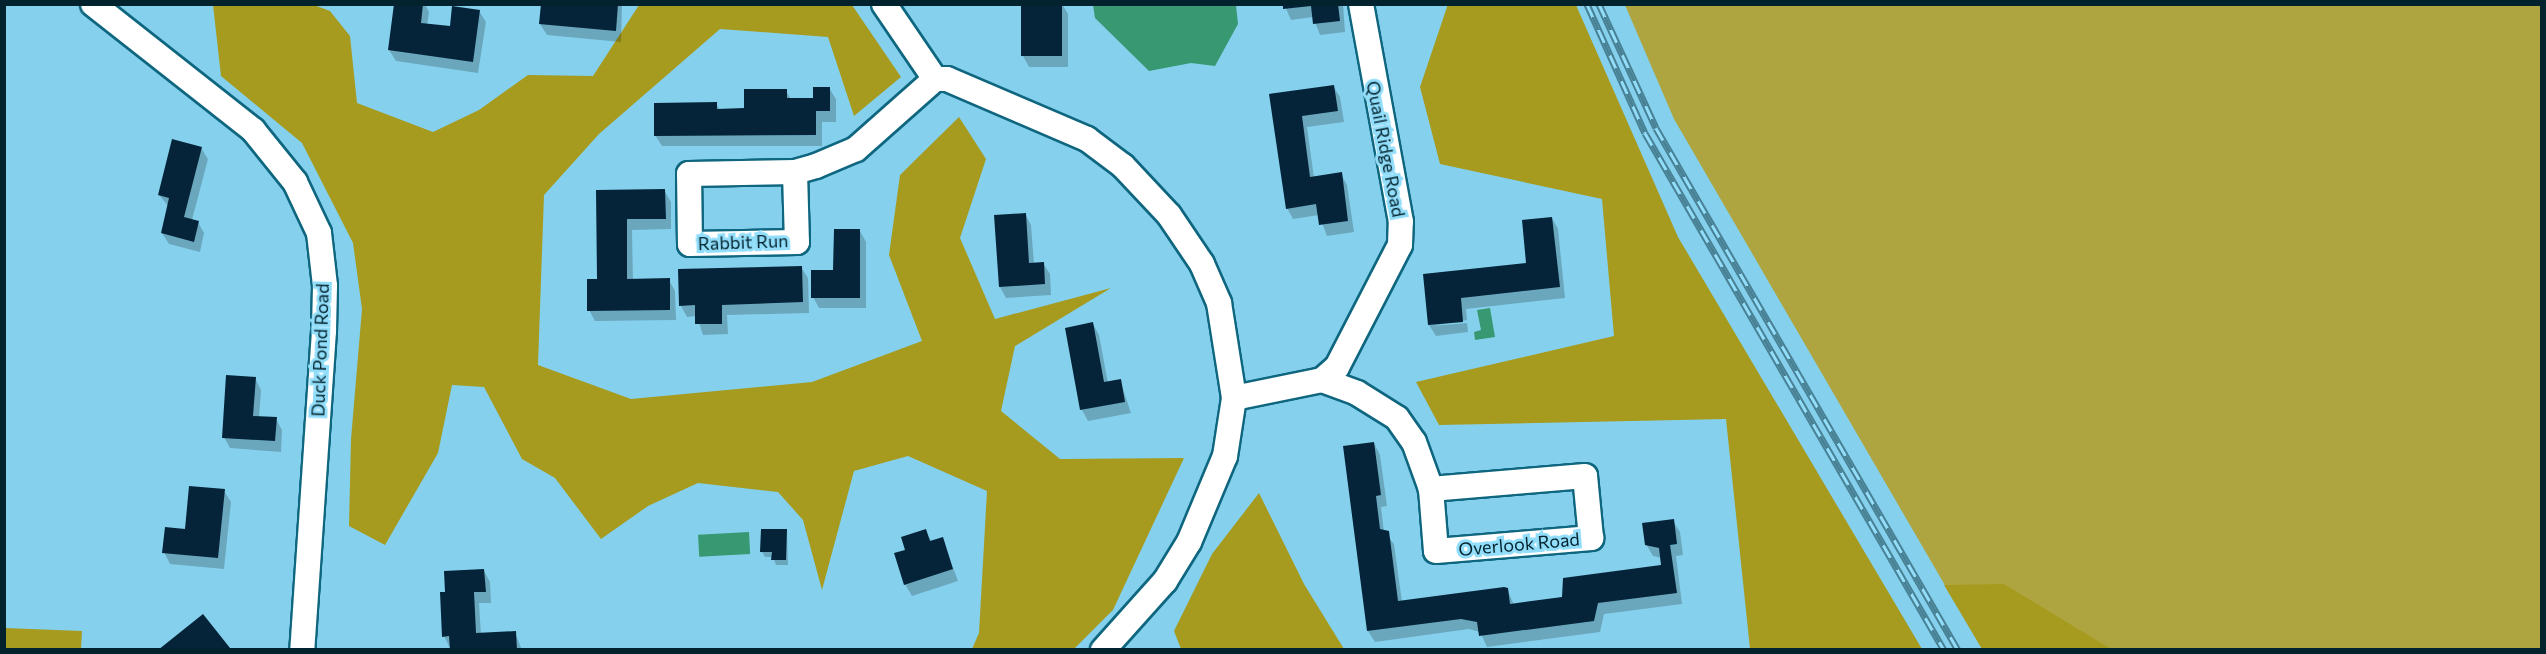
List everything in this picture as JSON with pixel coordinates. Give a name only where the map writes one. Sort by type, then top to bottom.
[{"type":"street","name":"Duck Pond Road","points":[[93,4],[253,130],[295,182],[318,233],[325,286],[324,331],[302,650]]},
{"type":"street","points":[[884,4],[935,79],[947,79],[1087,139],[1138,182],[1169,215],[1202,264],[1215,294],[1231,362],[1234,398],[1225,456],[1189,542],[1165,581],[1103,650]]},
{"type":"street","name":"Quail Ridge Road","points":[[1322,380],[1337,367],[1400,245],[1401,222],[1361,4]]},
{"type":"street","name":"Rabbit Run","points":[[795,172],[797,242],[690,244],[689,174],[795,172],[856,149],[935,79]]},
{"type":"street","points":[[1234,398],[1322,380]]},
{"type":"street","name":"Overlook Road","points":[[1322,380],[1357,393],[1397,418],[1414,442],[1431,489],[1437,551],[1591,537],[1585,476],[1431,489]]},
{"type":"shaded area","points":[[1448,4],[1576,5],[1678,237],[1922,649],[1750,649],[1726,419],[1439,425],[1416,382],[1614,336],[1602,199],[1440,164],[1420,87]]},
{"type":"shaded area","points":[[213,5],[314,5],[330,11],[350,36],[357,103],[433,132],[479,110],[528,75],[593,76],[639,5],[852,5],[901,77],[854,116],[828,37],[720,29],[599,134],[544,195],[538,365],[631,399],[812,382],[922,341],[889,255],[900,175],[959,117],[986,159],[960,238],[995,319],[1111,288],[1015,346],[1001,411],[1060,459],[1184,458],[1113,610],[1074,649],[972,649],[979,633],[987,491],[908,456],[854,471],[822,590],[803,520],[778,492],[698,483],[648,506],[601,539],[555,478],[522,459],[484,387],[452,385],[438,453],[385,545],[349,526],[351,439],[362,309],[353,243],[302,143],[221,76]]},
{"type":"shaded area","points":[[1093,5],[1236,5],[1238,24],[1215,66],[1191,63],[1149,71],[1095,18]]},
{"type":"shaded area","points":[[1625,5],[2541,5],[2541,649],[1982,649],[1674,119]]},
{"type":"shaded area","points":[[1490,308],[1495,337],[1475,340],[1474,332],[1481,330],[1477,310]]},
{"type":"shaded area","points":[[1259,493],[1304,584],[1344,649],[1181,649],[1174,631],[1212,554]]},
{"type":"shaded area","points":[[749,532],[750,554],[699,557],[698,535]]},
{"type":"shaded area","points":[[2004,584],[2111,649],[1982,649],[1944,585]]},
{"type":"shaded area","points":[[5,628],[82,631],[81,649],[5,649]]},
{"type":"building","points":[[394,4],[423,4],[421,23],[450,26],[452,6],[480,10],[473,62],[388,50]]},
{"type":"building","points":[[541,4],[618,4],[616,31],[539,24]]},
{"type":"building","points":[[1021,4],[1062,4],[1062,56],[1021,56]]},
{"type":"building","points":[[1283,4],[1338,4],[1340,21],[1313,24],[1311,6],[1283,9]]},
{"type":"building","points":[[1334,85],[1338,111],[1302,116],[1310,177],[1342,172],[1348,221],[1319,225],[1316,204],[1286,209],[1269,94]]},
{"type":"building","points":[[813,87],[830,87],[830,111],[816,111],[816,135],[654,136],[654,103],[717,102],[717,109],[744,108],[744,89],[787,89],[787,98],[813,98]]},
{"type":"building","points":[[172,139],[202,147],[184,217],[199,221],[194,242],[161,233],[169,198],[158,195]]},
{"type":"building","points":[[665,189],[666,219],[627,219],[627,279],[670,278],[670,310],[587,311],[587,279],[597,279],[596,190]]},
{"type":"building","points":[[1026,213],[1029,263],[1044,262],[1045,284],[999,287],[994,215]]},
{"type":"building","points":[[1552,217],[1560,287],[1461,298],[1463,322],[1428,325],[1423,274],[1526,263],[1522,220]]},
{"type":"building","points":[[834,229],[860,229],[860,298],[811,298],[811,270],[833,270]]},
{"type":"building","points":[[802,266],[803,302],[722,305],[722,324],[695,324],[695,305],[679,306],[678,269]]},
{"type":"building","points":[[1093,322],[1104,382],[1121,379],[1125,402],[1080,410],[1065,328]]},
{"type":"building","points":[[226,375],[256,377],[253,416],[277,417],[275,441],[222,438]]},
{"type":"building","points":[[1374,442],[1381,495],[1376,496],[1380,529],[1389,531],[1398,601],[1504,587],[1508,588],[1510,604],[1562,597],[1563,578],[1661,565],[1659,548],[1645,545],[1642,523],[1674,519],[1677,544],[1670,545],[1677,593],[1598,603],[1594,621],[1479,636],[1477,622],[1461,619],[1367,631],[1343,446]]},
{"type":"building","points":[[189,486],[225,489],[218,558],[162,553],[165,527],[185,529]]},
{"type":"building","points":[[761,529],[787,529],[786,560],[771,560],[772,552],[760,552]]},
{"type":"building","points":[[926,529],[930,541],[943,537],[953,569],[904,585],[894,553],[905,550],[901,537]]},
{"type":"building","points":[[484,569],[486,592],[474,592],[476,633],[516,631],[517,650],[450,650],[449,636],[442,637],[440,592],[445,592],[444,571]]},
{"type":"building","points":[[203,614],[230,648],[158,650]]},
{"type":"railway","points":[[1587,4],[1645,133],[1944,650]]},
{"type":"railway","points":[[1599,4],[1656,128],[1958,650]]}]
